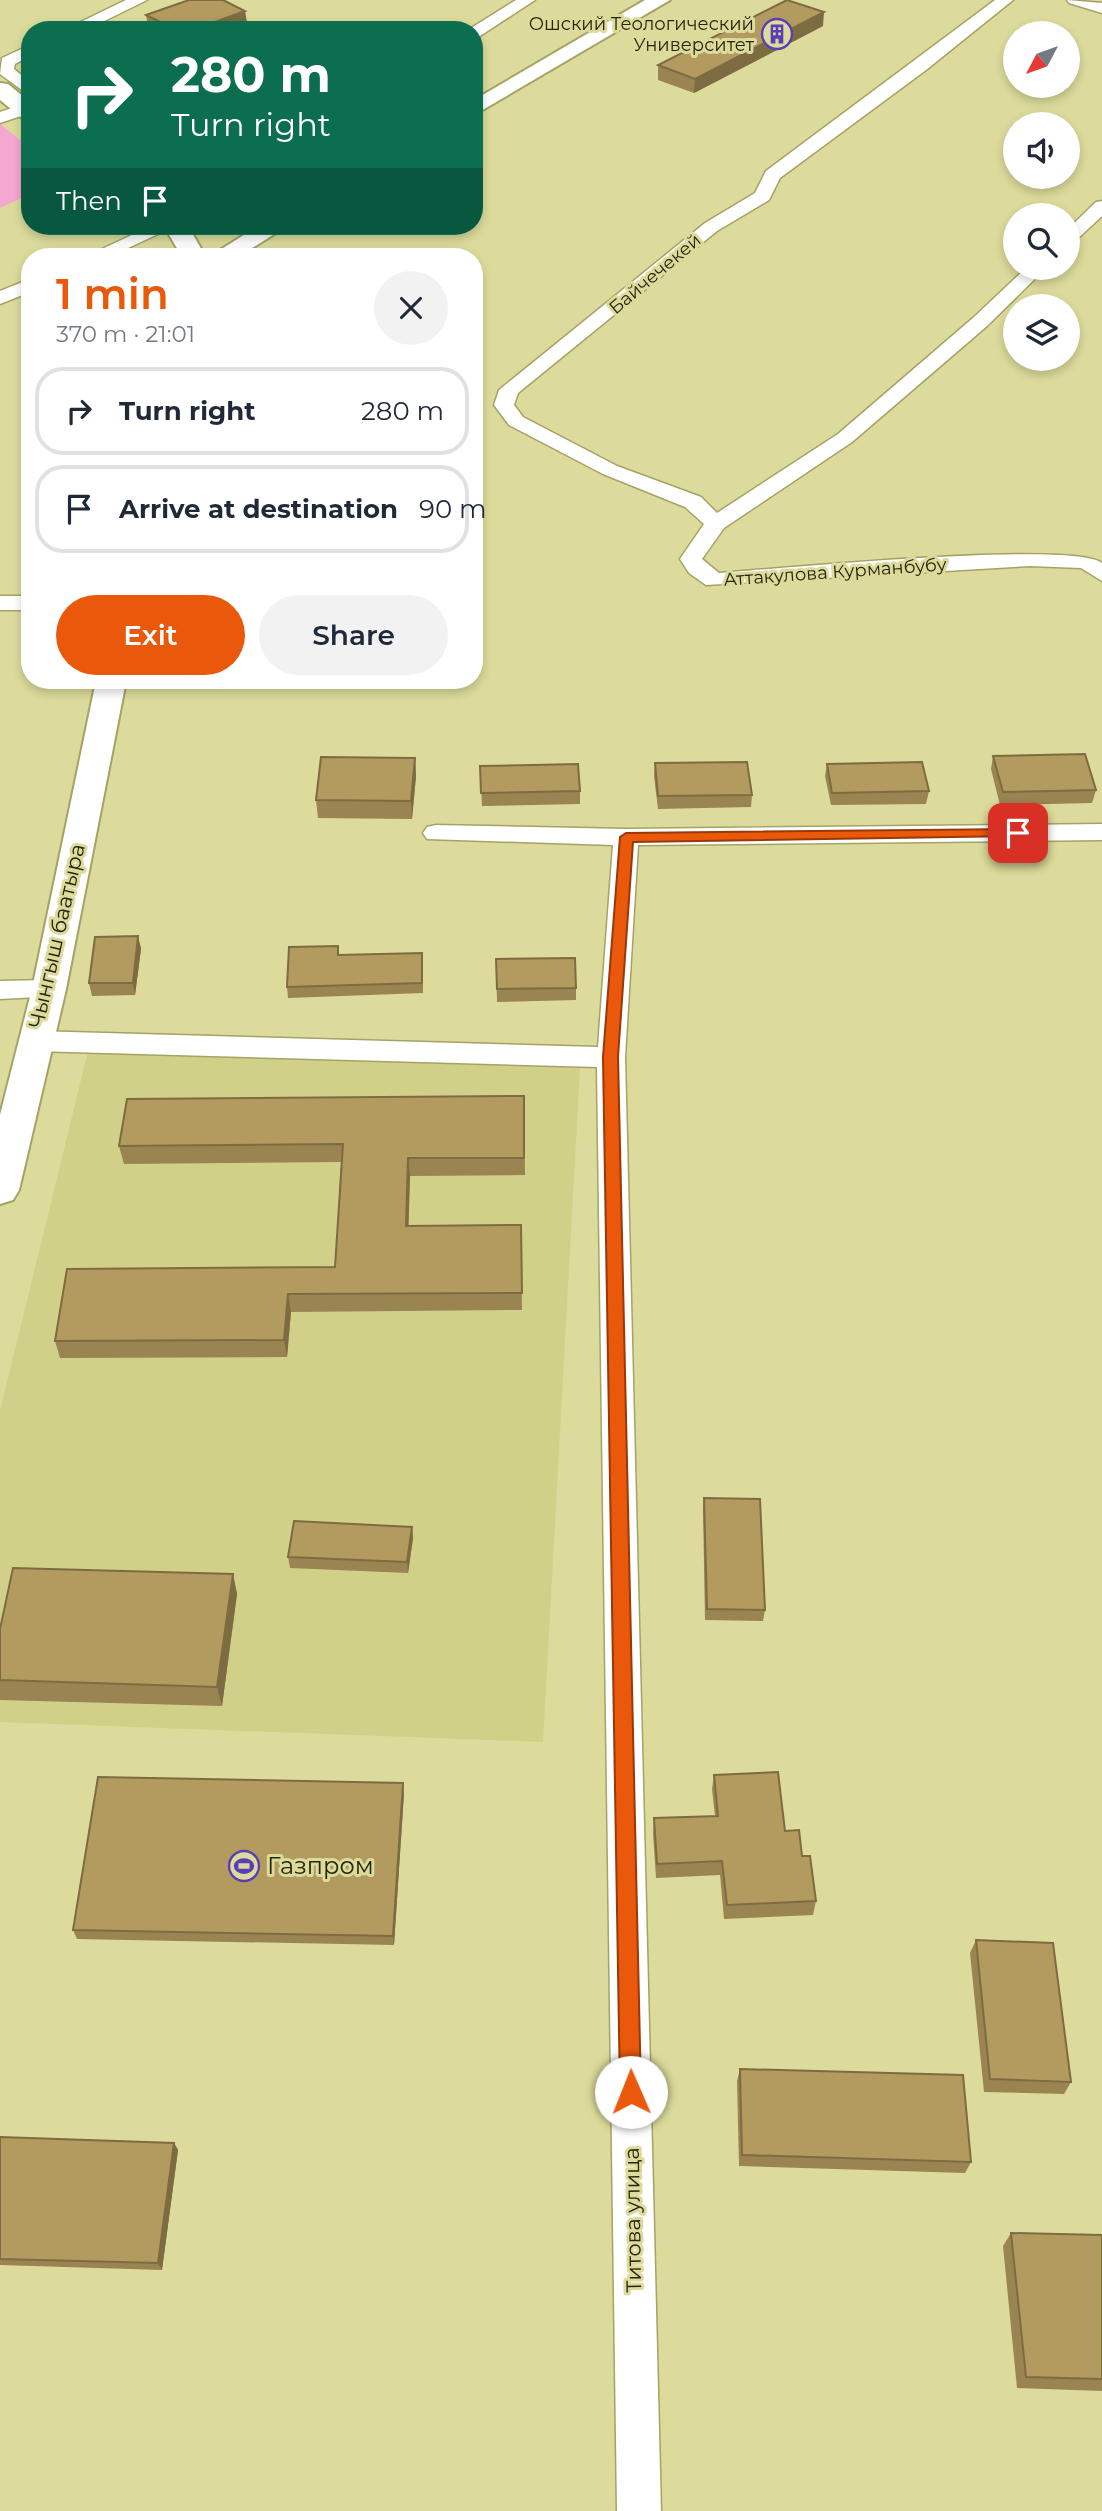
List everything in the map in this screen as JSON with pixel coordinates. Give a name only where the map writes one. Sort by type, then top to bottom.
[{"type":"main road","points":[[483,104],[660,0]]},
{"type":"main road","points":[[0,89],[21,101]]},
{"type":"main road","points":[[237,248],[259,235]]},
{"type":"main road","name":"Чынгыш баатыра","points":[[0,1190],[34,1041],[49,989],[109,689]]},
{"type":"street","points":[[92,21],[139,0]]},
{"type":"street","points":[[483,27],[527,0]]},
{"type":"street","name":"Байчечекей","points":[[716,523],[693,502],[611,470],[516,421],[504,405],[509,390],[711,227],[764,197],[772,175],[1005,0]]},
{"type":"street","points":[[1075,0],[1102,8]]},
{"type":"street","points":[[21,54],[8,61],[5,70],[21,93]]},
{"type":"street","points":[[0,118],[21,109]]},
{"type":"street","points":[[1080,227],[1102,206]]},
{"type":"street","points":[[115,248],[145,235]]},
{"type":"street","name":"Аттакулова Курманбубу","points":[[1024,280],[980,322],[845,438],[716,523],[691,559],[697,568],[714,580],[1030,559],[1087,562],[1102,574]]},
{"type":"street","points":[[0,298],[21,289]]},
{"type":"street","points":[[0,603],[21,603]]},
{"type":"street","points":[[436,833],[626,837],[1102,832]]},
{"type":"street","name":"Титова улица","points":[[626,837],[611,1057],[639,2511]]},
{"type":"street","points":[[0,990],[49,989]]},
{"type":"street","points":[[34,1041],[611,1057]]},
{"type":"shaded area","points":[[0,124],[21,141],[21,198],[0,208]]},
{"type":"shaded area","points":[[88,1051],[580,1068],[543,1742],[0,1722],[0,1411]]},
{"type":"building","points":[[189,0],[223,0],[245,11],[218,21],[158,21],[146,15]]},
{"type":"building","points":[[787,0],[824,12],[695,79],[658,65]]},
{"type":"building","points":[[1085,754],[1096,790],[1003,792],[993,756]]},
{"type":"building","points":[[321,757],[415,758],[411,801],[316,800]]},
{"type":"building","points":[[747,762],[752,795],[658,796],[655,763]]},
{"type":"building","points":[[922,762],[929,791],[832,793],[827,764]]},
{"type":"building","points":[[578,764],[580,791],[481,793],[480,766]]},
{"type":"building","points":[[138,936],[133,983],[89,983],[95,937]]},
{"type":"building","points":[[338,946],[338,955],[422,953],[422,983],[287,987],[289,947]]},
{"type":"building","points":[[575,958],[576,988],[497,989],[496,959]]},
{"type":"building","points":[[524,1096],[524,1158],[408,1158],[406,1226],[521,1225],[522,1293],[288,1294],[284,1340],[55,1341],[67,1269],[335,1267],[343,1144],[119,1146],[127,1099]]},
{"type":"building","points":[[704,1498],[760,1499],[765,1610],[707,1609]]},
{"type":"building","points":[[294,1521],[412,1527],[407,1562],[288,1557]]},
{"type":"building","points":[[13,1568],[233,1574],[217,1687],[0,1680],[0,1629]]},
{"type":"building","points":[[778,1772],[785,1831],[799,1830],[802,1856],[810,1856],[816,1901],[727,1905],[722,1861],[657,1864],[654,1818],[718,1816],[714,1775]]},
{"type":"building","name":"Газпром","points":[[98,1777],[403,1783],[393,1936],[73,1930]]},
{"type":"building","points":[[976,1940],[1053,1943],[1071,2082],[990,2079]]},
{"type":"building","points":[[740,2069],[963,2075],[971,2162],[742,2155]]},
{"type":"building","points":[[0,2137],[174,2143],[158,2263],[0,2259]]},
{"type":"building","points":[[1011,2233],[1102,2235],[1102,2379],[1026,2377]]},
{"type":"place","name":"Ошский Теологический Университет","points":[[777,34]]},
{"type":"place","name":"Газпром","points":[[244,1866]]},
{"type":"route","points":[[631,2092],[611,1057],[626,837],[1018,833]]}]
